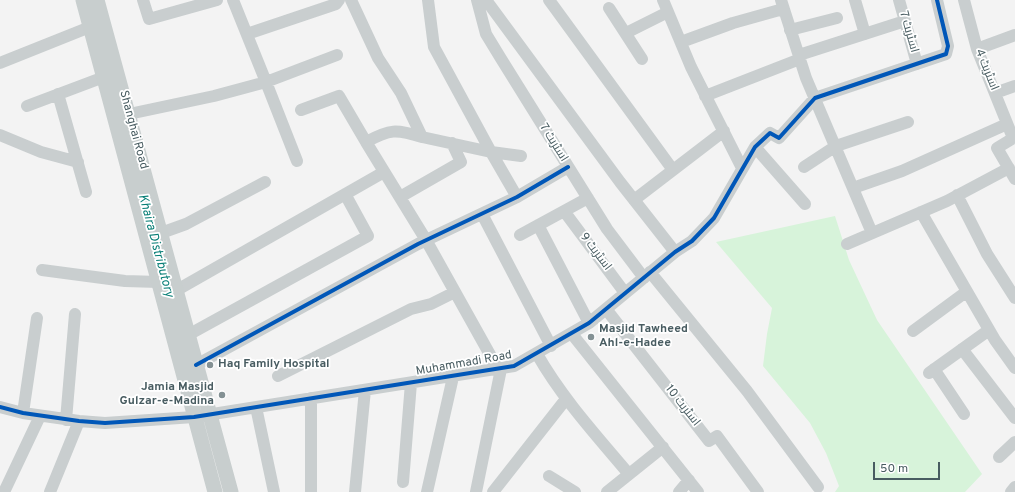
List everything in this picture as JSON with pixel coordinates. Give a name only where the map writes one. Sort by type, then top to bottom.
[{"type":"main road","name":"Shanghai Road","points":[[83,0],[159,282],[202,416],[231,492]]},
{"type":"main road","name":"Shanghai Road","points":[[97,0],[177,290],[196,365],[202,416],[215,492]]},
{"type":"street","points":[[143,0],[149,19],[217,0]]},
{"type":"street","points":[[233,0],[297,161]]},
{"type":"street","points":[[247,34],[336,4],[339,0]]},
{"type":"street","points":[[351,0],[378,58],[401,93],[422,137]]},
{"type":"street","points":[[428,0],[434,47],[517,197]]},
{"type":"street","name":"اسٹریٹ 7","points":[[477,0],[486,34],[607,229],[747,391],[818,487]]},
{"type":"street","points":[[486,0],[634,200],[675,252]]},
{"type":"street","points":[[549,0],[673,170]]},
{"type":"street","points":[[663,0],[706,96],[742,168]]},
{"type":"street","points":[[855,0],[865,34]]},
{"type":"street","name":"اسٹریٹ 7","points":[[899,0],[918,64]]},
{"type":"street","points":[[815,98],[946,54],[948,46],[937,0]]},
{"type":"street","name":"اسٹریٹ 4","points":[[964,0],[977,50],[1014,138]]},
{"type":"street","points":[[681,42],[782,4],[799,57],[815,98],[872,233]]},
{"type":"street","points":[[609,8],[642,59]]},
{"type":"street","points":[[626,33],[668,12]]},
{"type":"street","points":[[790,30],[837,18]]},
{"type":"street","points":[[706,96],[799,57],[905,21]]},
{"type":"street","points":[[0,63],[90,27]]},
{"type":"street","points":[[977,50],[1015,35]]},
{"type":"street","points":[[129,114],[214,96],[266,82],[336,55]]},
{"type":"street","points":[[27,106],[104,77]]},
{"type":"street","points":[[995,93],[1015,86]]},
{"type":"street","points":[[58,94],[86,192]]},
{"type":"street","points":[[301,110],[339,96],[426,240],[500,369],[476,492]]},
{"type":"street","name":"Muhammadi Road","points":[[2,407],[40,416],[105,423],[202,416],[453,377],[514,366],[552,346],[589,323],[675,252],[692,241],[714,218],[755,147],[770,133],[779,138],[815,98]]},
{"type":"street","points":[[804,167],[836,146],[908,122]]},
{"type":"street","points":[[853,188],[902,171],[1007,124]]},
{"type":"street","points":[[366,142],[385,132],[393,131],[491,152],[521,156]]},
{"type":"street","points":[[634,200],[724,131]]},
{"type":"street","points":[[0,135],[41,152],[78,162]]},
{"type":"street","points":[[1014,138],[997,148],[1015,179]]},
{"type":"street","points":[[400,197],[461,162],[452,143]]},
{"type":"street","points":[[755,147],[805,204]]},
{"type":"street","points":[[196,365],[426,240],[517,197],[568,167]]},
{"type":"street","points":[[847,244],[957,196],[1009,168]]},
{"type":"street","points":[[177,290],[384,172]]},
{"type":"street","points":[[161,233],[186,224],[265,182]]},
{"type":"street","points":[[188,335],[368,236],[345,194]]},
{"type":"street","points":[[957,196],[987,254],[1015,298]]},
{"type":"street","points":[[520,235],[588,198]]},
{"type":"street","name":"اسٹریٹ 9","points":[[564,211],[625,293]]},
{"type":"street","points":[[921,212],[966,292],[989,330],[1015,368]]},
{"type":"street","points":[[482,214],[552,346]]},
{"type":"street","points":[[538,225],[589,323]]},
{"type":"street","points":[[42,270],[125,281],[159,282]]},
{"type":"street","points":[[278,376],[411,309],[431,304],[455,292]]},
{"type":"street","points":[[913,331],[966,292]]},
{"type":"street","name":"اسٹریٹ 10","points":[[606,309],[709,441],[717,436],[758,492]]},
{"type":"street","points":[[66,420],[74,314]]},
{"type":"street","points":[[23,413],[37,318]]},
{"type":"street","points":[[964,414],[931,371],[989,330]]},
{"type":"street","points":[[572,334],[698,492]]},
{"type":"street","points":[[962,349],[1015,418]]},
{"type":"street","points":[[537,354],[566,399],[628,473]]},
{"type":"street","points":[[427,492],[453,377]]},
{"type":"street","points":[[403,482],[411,383]]},
{"type":"street","points":[[355,492],[365,390]]},
{"type":"street","points":[[311,398],[311,492]]},
{"type":"street","points":[[494,492],[566,399]]},
{"type":"street","points":[[0,420],[2,407]]},
{"type":"street","points":[[256,407],[274,492]]},
{"type":"street","points":[[4,492],[40,416]]},
{"type":"street","points":[[50,492],[79,421]]},
{"type":"street","points":[[999,457],[1015,442]]},
{"type":"street","points":[[608,492],[628,473],[662,447]]},
{"type":"street","points":[[549,476],[575,492]]},
{"type":"street","points":[[679,492],[689,480]]},
{"type":"street","points":[[1011,492],[1015,487]]},
{"type":"green space","points":[[835,216],[849,260],[877,320],[982,474],[965,492],[835,492],[839,486],[826,453],[810,423],[763,366],[772,308],[716,242]]},
{"type":"cycle path","points":[[0,407],[23,413],[105,423],[194,417],[514,366],[589,323],[675,252],[692,241],[714,218],[755,147],[770,133],[779,138],[815,98],[946,54],[948,46],[937,0]]},
{"type":"cycle path","points":[[196,365],[418,244],[517,197],[568,167]]},
{"type":"place","name":"Masjid Tawheed Ahl-e-Hadee","points":[[591,337]]},
{"type":"place","name":"Haq Family Hospital","points":[[210,365]]},
{"type":"place","name":"Jamia Masjid Gulzar-e-Madina","points":[[222,395]]},
{"type":"water label","name":"Khaira Distributory","points":[[155,246]]}]
